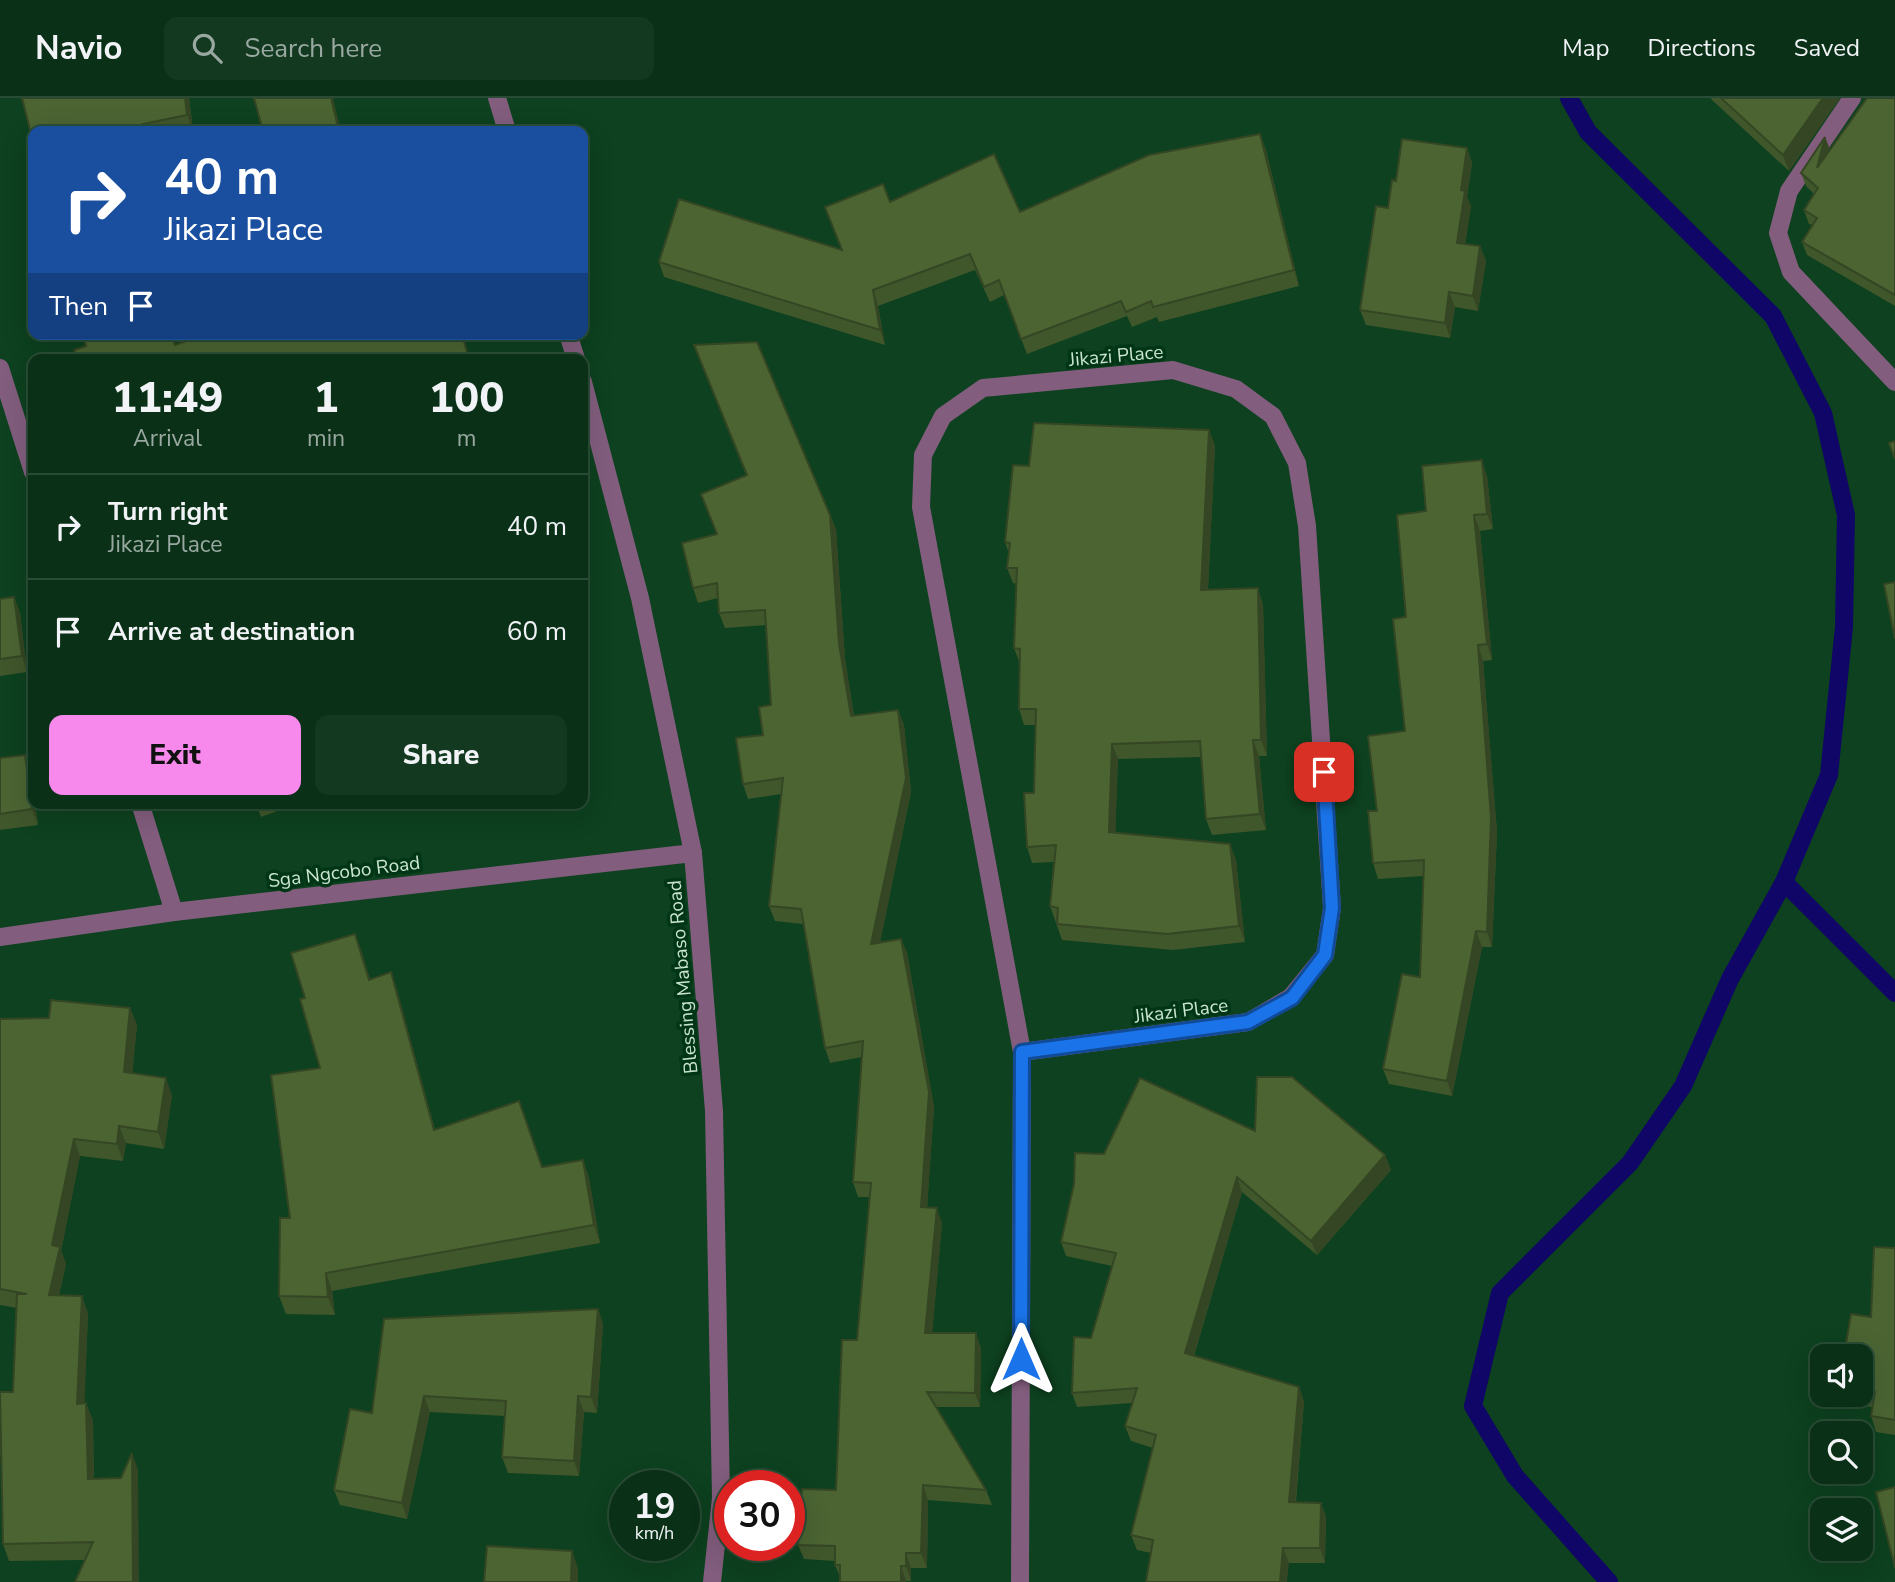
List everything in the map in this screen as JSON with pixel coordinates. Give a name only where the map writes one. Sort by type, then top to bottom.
[{"type":"street","points":[[497,98],[505,126]]},
{"type":"street","points":[[1852,98],[1788,191],[1778,233],[1791,272],[1895,382]]},
{"type":"street","points":[[0,368],[6,408],[28,460]]},
{"type":"street","name":"Jikazi Place","points":[[1020,1582],[1022,1052],[921,507],[923,455],[943,416],[983,388],[1172,370],[1236,389],[1273,416],[1297,463],[1307,526],[1332,908],[1325,955],[1292,998],[1248,1022],[1022,1052]]},
{"type":"street","name":"Blessing Mabaso Road","points":[[588,401],[640,598],[694,853],[714,1111],[721,1498],[712,1582]]},
{"type":"street","points":[[142,809],[174,912]]},
{"type":"street","name":"Sga Ngcobo Road","points":[[0,937],[174,912],[694,853]]},
{"type":"building","points":[[22,98],[185,98],[187,115],[144,126],[29,126]]},
{"type":"building","points":[[254,98],[331,98],[338,126],[262,126]]},
{"type":"building","points":[[1721,98],[1823,98],[1783,155]]},
{"type":"building","points":[[1867,98],[1895,98],[1895,295],[1802,242],[1817,218],[1804,210],[1818,188],[1801,173],[1825,137],[1817,168]]},
{"type":"building","points":[[1260,134],[1294,270],[1153,307],[1151,301],[1126,312],[1121,301],[1021,339],[999,280],[984,287],[970,254],[873,290],[880,330],[659,262],[679,199],[842,250],[825,207],[883,184],[890,202],[994,154],[1020,212],[1149,155]]},
{"type":"building","points":[[1402,139],[1467,148],[1461,190],[1465,191],[1457,243],[1480,246],[1473,296],[1449,292],[1445,323],[1360,310],[1376,206],[1388,208],[1392,180],[1396,181]]},
{"type":"building","points":[[84,340],[173,340],[175,345],[189,340],[464,340],[468,354],[75,354],[74,350],[86,346]]},
{"type":"building","points":[[757,342],[830,515],[839,644],[851,716],[898,710],[906,778],[871,944],[901,939],[929,1092],[921,1207],[937,1208],[925,1333],[976,1333],[975,1393],[927,1392],[986,1490],[923,1485],[921,1553],[906,1553],[906,1566],[901,1566],[901,1582],[840,1582],[840,1565],[835,1565],[835,1546],[805,1545],[805,1489],[836,1490],[842,1340],[857,1340],[871,1183],[853,1182],[863,1041],[825,1048],[801,909],[769,906],[783,778],[743,784],[736,738],[763,735],[759,707],[771,705],[765,610],[719,613],[717,583],[693,588],[682,543],[717,534],[701,494],[747,475],[694,345]]},
{"type":"building","points":[[1034,423],[1209,430],[1201,590],[1258,588],[1261,740],[1253,740],[1260,814],[1206,819],[1200,741],[1112,744],[1109,832],[1230,844],[1239,926],[1167,934],[1057,924],[1058,908],[1050,906],[1056,845],[1027,847],[1024,793],[1034,793],[1036,709],[1019,709],[1020,649],[1014,648],[1017,568],[1007,568],[1010,543],[1005,542],[1013,465],[1029,466]]},
{"type":"building","points":[[1895,441],[1895,459],[1889,443]]},
{"type":"building","points":[[1482,460],[1487,514],[1474,515],[1487,644],[1478,645],[1491,817],[1487,932],[1476,931],[1447,1081],[1383,1069],[1402,974],[1420,977],[1424,860],[1373,863],[1368,811],[1377,811],[1368,736],[1405,731],[1393,619],[1406,617],[1397,515],[1426,511],[1422,466]]},
{"type":"building","points":[[1895,582],[1895,639],[1884,584]]},
{"type":"building","points":[[14,597],[22,656],[0,659],[0,599]]},
{"type":"building","points":[[25,755],[28,809],[32,809],[0,814],[0,758]]},
{"type":"building","points":[[355,934],[369,980],[391,972],[434,1130],[519,1101],[542,1167],[583,1160],[594,1225],[326,1273],[328,1297],[279,1296],[280,1218],[290,1218],[271,1075],[320,1068],[300,999],[305,998],[291,953]]},
{"type":"building","points":[[51,1000],[130,1008],[124,1072],[166,1078],[158,1132],[119,1126],[117,1144],[74,1139],[52,1245],[60,1247],[49,1295],[82,1296],[77,1404],[86,1403],[88,1479],[121,1478],[132,1453],[133,1582],[75,1582],[93,1542],[3,1544],[0,1392],[13,1392],[17,1294],[27,1294],[0,1289],[0,1019],[49,1018]]},
{"type":"building","points":[[1257,1077],[1292,1077],[1385,1155],[1311,1241],[1237,1177],[1185,1353],[1299,1387],[1289,1502],[1321,1503],[1320,1548],[1283,1548],[1280,1582],[1146,1582],[1153,1540],[1131,1535],[1156,1435],[1125,1426],[1137,1388],[1072,1393],[1074,1337],[1091,1338],[1116,1253],[1061,1242],[1074,1184],[1075,1153],[1104,1154],[1140,1078],[1255,1131]]},
{"type":"building","points":[[1874,1247],[1895,1248],[1895,1420],[1871,1416],[1875,1392],[1873,1344],[1846,1344],[1851,1314],[1871,1317]]},
{"type":"building","points":[[598,1309],[591,1397],[578,1396],[574,1461],[502,1457],[506,1401],[424,1396],[402,1503],[334,1490],[350,1409],[372,1413],[384,1319]]},
{"type":"building","points":[[1895,1487],[1895,1568],[1876,1492]]},
{"type":"building","points":[[487,1546],[572,1551],[571,1582],[484,1582]]},
{"type":"waterway","points":[[1569,98],[1588,132],[1773,316],[1823,413],[1846,515],[1844,627],[1829,775],[1784,882],[1730,979],[1683,1086],[1630,1163],[1500,1293],[1473,1406],[1515,1476],[1609,1582]]},
{"type":"waterway","points":[[1784,882],[1895,993]]},
{"type":"route","points":[[1021,1359],[1022,1052],[1248,1022],[1292,998],[1325,955],[1332,908],[1324,772]]}]
